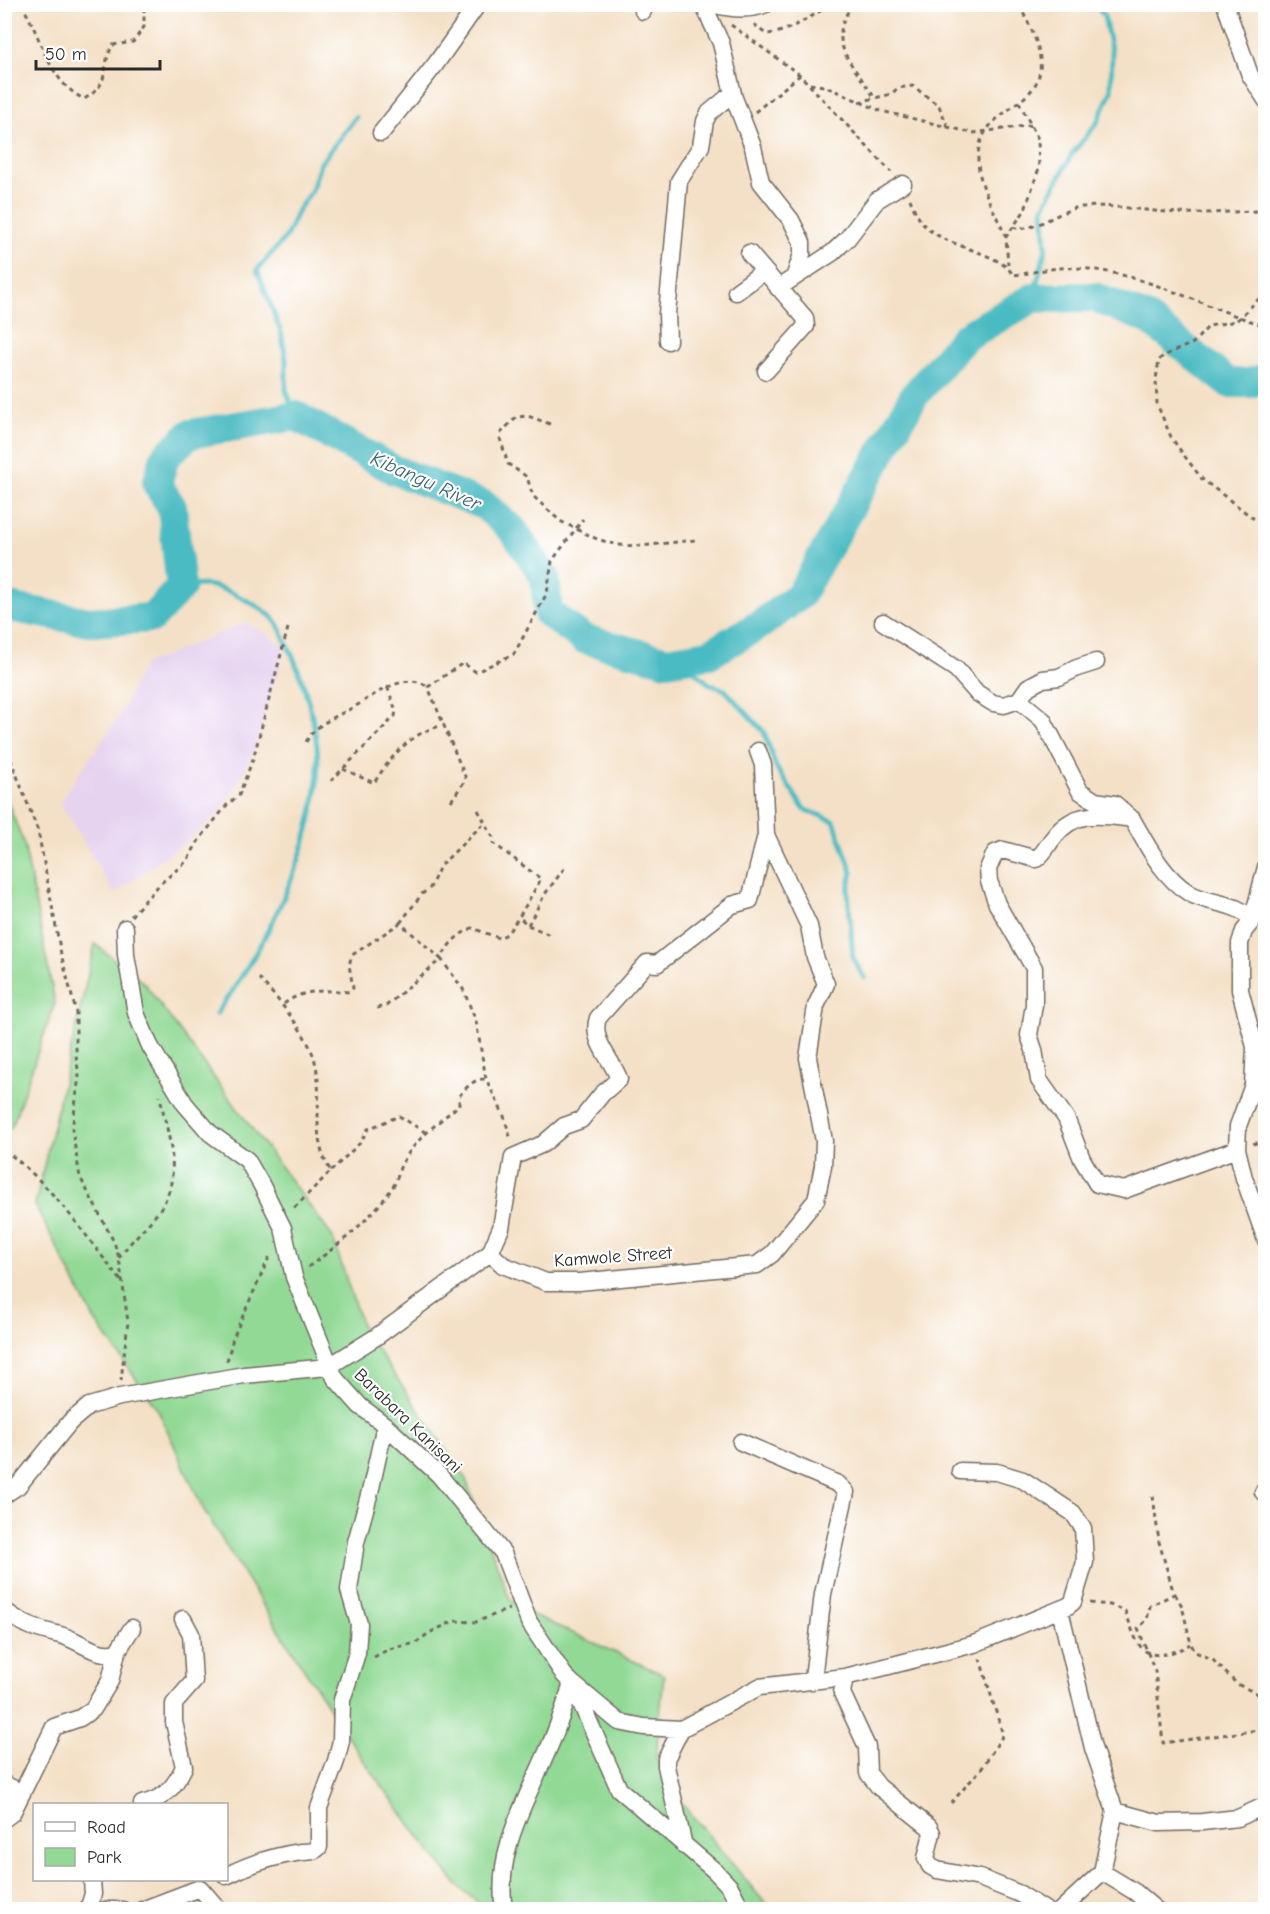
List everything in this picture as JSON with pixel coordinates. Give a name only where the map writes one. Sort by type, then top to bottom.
[{"type":"street","points":[[381,132],[435,64],[478,4]]},
{"type":"street","points":[[703,4],[721,43],[733,93],[761,182],[791,220],[802,242],[802,254],[795,275]]},
{"type":"street","points":[[712,4],[738,9],[757,8],[766,4]]},
{"type":"street","points":[[1225,4],[1250,75],[1266,100]]},
{"type":"street","points":[[668,341],[667,314],[679,181],[701,146],[709,113],[733,93]]},
{"type":"street","points":[[778,288],[832,253],[847,239],[878,200],[903,184]]},
{"type":"street","points":[[749,254],[805,318],[806,327],[766,371]]},
{"type":"street","points":[[736,292],[763,272]]},
{"type":"street","points":[[883,622],[956,669],[976,693],[993,704],[1004,705],[1019,700],[1029,687],[1043,679],[1059,677],[1096,662]]},
{"type":"street","points":[[1019,700],[1043,720],[1080,791],[1095,801],[1115,804],[1132,819],[1156,860],[1180,886],[1191,894],[1242,910],[1252,921]]},
{"type":"street","name":"Kamwole Street","points":[[490,1253],[503,1265],[546,1282],[579,1282],[757,1264],[772,1254],[816,1200],[824,1166],[824,1141],[808,1058],[816,1006],[826,984],[815,957],[809,926],[766,835],[763,765],[758,752]]},
{"type":"street","points":[[1132,819],[1086,815],[1064,826],[1036,859],[1003,850],[995,853],[990,860],[989,881],[997,904],[1034,968],[1035,995],[1029,1035],[1034,1050],[1038,1080],[1066,1119],[1082,1159],[1097,1184],[1124,1190],[1237,1149]]},
{"type":"street","points":[[4,1495],[18,1486],[81,1412],[106,1399],[225,1378],[328,1367],[376,1337],[490,1253],[501,1227],[513,1157],[543,1144],[564,1126],[581,1120],[602,1094],[618,1082],[619,1076],[598,1040],[596,1024],[598,1018],[646,963],[657,964],[732,905],[750,900],[766,835]]},
{"type":"street","points":[[1266,867],[1252,921],[1242,937],[1240,990],[1255,1047],[1253,1085],[1238,1126],[1237,1149],[1244,1178],[1266,1240]]},
{"type":"street","points":[[125,928],[126,955],[136,1013],[150,1046],[185,1104],[210,1133],[247,1160],[283,1228],[294,1277],[319,1335],[328,1367]]},
{"type":"street","name":"Barabara Kanisani","points":[[328,1367],[334,1378],[360,1406],[385,1425],[439,1475],[503,1553],[519,1600],[540,1641],[572,1683],[618,1790],[730,1887],[742,1910]]},
{"type":"street","points":[[228,1875],[246,1865],[279,1856],[315,1851],[319,1847],[319,1808],[336,1761],[340,1741],[340,1707],[351,1673],[359,1634],[349,1590],[354,1573],[356,1542],[385,1425]]},
{"type":"street","points":[[741,1442],[838,1484],[846,1492],[822,1594],[813,1680]]},
{"type":"street","points":[[960,1471],[997,1472],[1023,1480],[1073,1513],[1083,1528],[1085,1562],[1066,1606],[1093,1748],[1115,1810],[1102,1872],[1061,1910]]},
{"type":"street","points":[[504,1910],[501,1890],[504,1862],[524,1798],[548,1752],[572,1683],[619,1722],[644,1727],[681,1729],[759,1687],[845,1677],[974,1644],[1066,1606]]},
{"type":"street","points":[[4,1610],[24,1624],[48,1635],[60,1635],[108,1654],[117,1652]]},
{"type":"street","points":[[145,1803],[163,1797],[170,1791],[184,1767],[174,1722],[174,1704],[194,1681],[191,1634],[183,1619]]},
{"type":"street","points":[[4,1819],[12,1813],[54,1727],[80,1718],[93,1709],[110,1681],[117,1652],[132,1628]]},
{"type":"street","points":[[845,1677],[842,1693],[867,1747],[868,1773],[879,1787],[929,1827],[932,1833],[926,1858],[930,1866],[945,1873],[980,1878],[1020,1894],[1046,1910]]},
{"type":"street","points":[[681,1729],[666,1759],[666,1766],[684,1846]]},
{"type":"street","points":[[4,1784],[22,1793]]},
{"type":"street","points":[[1115,1810],[1159,1823],[1194,1822],[1238,1818],[1266,1805]]},
{"type":"street","points":[[1102,1872],[1135,1892],[1156,1910]]},
{"type":"street","points":[[88,1910],[93,1894],[92,1881]]},
{"type":"street","points":[[142,1910],[217,1881]]},
{"type":"street","points":[[200,1888],[219,1910]]},
{"type":"street","points":[[105,1910],[123,1910]]},
{"type":"path","points":[[21,4],[46,58],[72,93],[84,99],[96,92],[104,81],[108,54],[113,45],[133,42],[144,27],[144,4]]},
{"type":"path","points":[[738,9],[764,33],[772,34],[808,18],[830,4]]},
{"type":"path","points":[[853,4],[843,19],[840,40],[853,70],[874,97]]},
{"type":"path","points":[[1018,4],[1030,24],[1042,60],[1039,80],[986,133],[980,147],[980,173],[1006,237],[1008,265],[1013,275],[1050,267],[1111,272],[1196,299],[1240,318],[1266,326]]},
{"type":"path","points":[[724,20],[810,84],[903,184],[923,224],[951,243],[1008,265]]},
{"type":"path","points":[[744,122],[800,75]]},
{"type":"path","points":[[810,84],[824,86],[881,111],[948,128],[986,133],[1033,125]]},
{"type":"path","points":[[859,102],[891,94],[898,88],[913,86],[939,106],[948,128]]},
{"type":"path","points":[[1006,237],[1025,210],[1039,168],[1040,151],[1033,125],[1019,102]]},
{"type":"path","points":[[1013,227],[1027,229],[1059,213],[1081,207],[1107,206],[1181,213],[1266,211]]},
{"type":"path","points":[[1266,292],[1233,323],[1209,326],[1193,343],[1159,360],[1156,379],[1157,404],[1171,436],[1202,479],[1266,528]]},
{"type":"path","points":[[550,424],[528,416],[516,417],[499,435],[508,464],[526,477],[533,496],[553,516],[617,544],[640,546],[696,540]]},
{"type":"path","points":[[428,687],[463,663],[476,672],[514,654],[547,593],[552,561],[583,519]]},
{"type":"path","points":[[125,928],[138,907],[188,861],[199,840],[227,805],[239,795],[253,759],[288,628]]},
{"type":"path","points":[[306,742],[315,728],[387,686],[424,684],[428,687],[466,779],[451,801]]},
{"type":"path","points":[[331,781],[395,716],[396,711],[387,686]]},
{"type":"path","points":[[343,769],[374,783],[397,750],[430,728],[444,725]]},
{"type":"path","points":[[4,742],[38,831],[42,861],[76,1012],[76,1056],[79,1076],[72,1130],[80,1177],[114,1242],[124,1285],[128,1322],[120,1397]]},
{"type":"path","points":[[377,1008],[386,1006],[441,959],[447,946],[462,933],[472,928],[499,938],[507,934],[541,879],[497,847],[478,810]]},
{"type":"path","points":[[283,1005],[292,998],[322,990],[349,992],[353,988],[350,964],[352,955],[400,923],[422,894],[430,888],[440,866],[483,823]]},
{"type":"path","points":[[528,926],[545,894],[566,866]]},
{"type":"path","points":[[519,917],[528,926],[552,936]]},
{"type":"path","points":[[400,923],[441,959],[463,989],[476,1021],[486,1079],[504,1116],[513,1157]]},
{"type":"path","points":[[259,978],[283,1005],[314,1058],[318,1096],[317,1137],[323,1159],[331,1170]]},
{"type":"path","points":[[294,1277],[335,1247],[362,1223],[393,1187],[401,1164],[416,1144],[459,1105],[459,1096],[469,1085],[480,1078],[486,1079]]},
{"type":"path","points":[[119,1258],[158,1212],[167,1198],[172,1183],[173,1158],[159,1093]]},
{"type":"path","points":[[225,1378],[233,1338],[295,1205],[360,1143],[368,1129],[399,1116],[428,1134]]},
{"type":"path","points":[[4,1150],[20,1161],[63,1206],[124,1285]]},
{"type":"path","points":[[1153,1496],[1159,1542],[1174,1594],[1182,1606],[1191,1644],[1196,1652],[1212,1659],[1237,1684],[1266,1698]]},
{"type":"path","points":[[1174,1594],[1150,1606],[1147,1620],[1138,1628],[1155,1671],[1163,1743],[1266,1729]]},
{"type":"path","points":[[351,1673],[378,1654],[405,1644],[416,1643],[441,1626],[461,1620],[482,1620],[507,1610],[519,1600]]},
{"type":"path","points":[[1066,1606],[1120,1608],[1125,1611],[1133,1634],[1148,1654],[1156,1657],[1184,1649],[1191,1644]]},
{"type":"path","points":[[951,1803],[982,1768],[1003,1735],[974,1644]]},
{"type":"shaded area","points":[[245,623],[267,634],[285,648],[255,747],[243,774],[222,810],[190,839],[114,894],[60,801],[120,715],[143,665]]},
{"type":"green space","points":[[5,795],[24,844],[55,1003],[11,1129],[4,1128]]},
{"type":"green space","points":[[95,944],[144,983],[332,1236],[363,1329],[465,1477],[510,1600],[529,1613],[664,1675],[656,1757],[675,1795],[770,1909],[486,1909],[458,1886],[361,1757],[202,1507],[158,1410],[94,1319],[35,1205]]},
{"type":"waterway","points":[[1033,298],[1046,248],[1043,208],[1072,154],[1097,123],[1111,91],[1112,54],[1104,16],[1095,4]]},
{"type":"waterway","points":[[296,416],[286,390],[286,360],[281,332],[257,270],[286,237],[298,210],[312,190],[320,164],[356,117]]},
{"type":"waterway","name":"Kibangu River","points":[[4,606],[89,622],[152,618],[181,587],[172,507],[157,484],[165,457],[190,434],[296,416],[394,470],[484,505],[513,530],[545,577],[548,613],[584,639],[667,661],[709,654],[761,624],[800,595],[914,396],[965,337],[1033,298],[1094,297],[1148,319],[1229,383],[1249,383],[1266,378]]},
{"type":"waterway","points":[[181,587],[212,586],[232,593],[271,616],[292,654],[303,683],[312,715],[317,746],[316,792],[299,860],[270,927],[253,958],[216,1014]]},
{"type":"waterway","points":[[681,659],[708,683],[725,690],[764,732],[776,767],[804,809],[834,821],[852,872],[848,891],[853,958],[864,978]]}]
